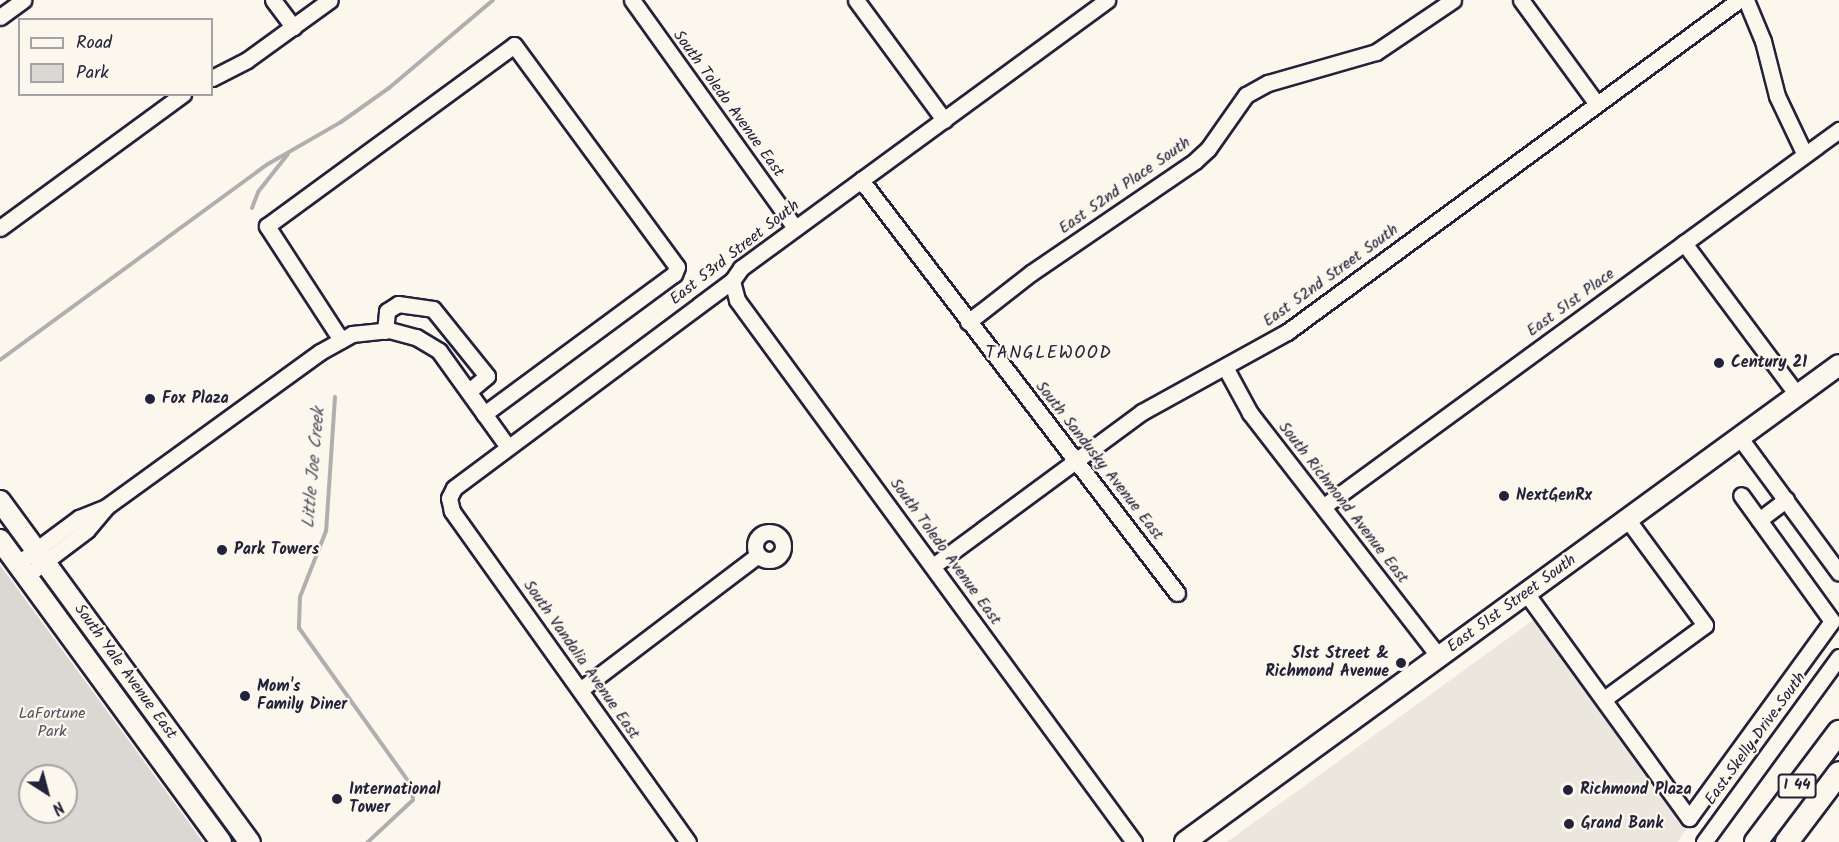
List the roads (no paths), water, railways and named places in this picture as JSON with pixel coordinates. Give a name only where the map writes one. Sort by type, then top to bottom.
[{"type":"highway","name":"I 44","points":[[1756,842],[1839,732]]},
{"type":"highway","name":"I 44","points":[[1787,842],[1839,773]]},
{"type":"main road","name":"East 51st Street South","points":[[1185,842],[1839,365]]},
{"type":"main road","name":"South Yale Avenue East","points":[[0,501],[250,842]]},
{"type":"main road","name":"South Yale Avenue East","points":[[0,540],[220,842]]},
{"type":"street","points":[[0,17],[23,0]]},
{"type":"street","points":[[273,0],[293,27]]},
{"type":"street","points":[[213,77],[293,27],[330,0]]},
{"type":"street","name":"South Toledo Avenue East","points":[[632,0],[795,228]]},
{"type":"street","points":[[856,0],[944,120]]},
{"type":"street","name":"East 53rd Street South","points":[[449,498],[454,488],[732,281],[741,268],[1107,0]]},
{"type":"street","name":"East 52nd Place South","points":[[968,322],[1031,273],[1195,161],[1208,148],[1245,95],[1268,83],[1376,52],[1453,0]]},
{"type":"street","points":[[1521,0],[1596,102]]},
{"type":"street","name":"East 52nd Street South","points":[[933,566],[1142,412],[1225,368],[1302,321],[1596,102],[1739,0]]},
{"type":"street","points":[[1746,0],[1763,40],[1777,96],[1805,155]]},
{"type":"street","points":[[341,340],[267,226],[514,45],[677,267],[674,274],[484,414]]},
{"type":"street","points":[[0,228],[180,96]]},
{"type":"street","name":"East 51st Place","points":[[1324,506],[1839,130]]},
{"type":"street","name":"South Sandusky Avenue East","points":[[861,180],[1074,463],[1177,592]]},
{"type":"street","points":[[1684,243],[1798,396]]},
{"type":"street","name":"South Toledo Avenue East","points":[[732,281],[737,300],[1134,842]]},
{"type":"street","points":[[385,331],[387,311],[398,304],[434,309],[487,376],[469,391]]},
{"type":"street","points":[[22,570],[40,556],[87,530],[106,507],[352,334],[385,331],[416,338],[439,351],[508,447]]},
{"type":"street","name":"South Richmond Avenue East","points":[[1225,368],[1250,413],[1439,657]]},
{"type":"street","points":[[1740,438],[1839,573]]},
{"type":"street","points":[[1526,593],[1689,818],[1832,621],[1741,495]]},
{"type":"street","name":"South Vandalia Avenue East","points":[[449,498],[452,511],[688,842]]},
{"type":"street","points":[[1759,520],[1786,500]]},
{"type":"street","points":[[1604,699],[1705,625],[1628,520]]},
{"type":"street","points":[[580,690],[758,555]]},
{"type":"street","name":"East Skelly Drive South","points":[[1704,842],[1839,657]]},
{"type":"street","points":[[1787,682],[1808,698]]},
{"type":"waterway","name":"Little Joe Creek","points":[[0,360],[268,164],[341,122],[389,88],[493,0]]},
{"type":"waterway","name":"Little Joe Creek","points":[[252,208],[258,192],[288,154]]},
{"type":"waterway","name":"Little Joe Creek","points":[[335,397],[326,531],[300,597],[299,628],[411,785],[413,800],[368,842]]},
{"type":"place","name":"Century 21","points":[[1719,363]]},
{"type":"place","name":"Fox Plaza","points":[[150,399]]},
{"type":"place","name":"NextGenRx","points":[[1504,496]]},
{"type":"place","name":"Park Towers","points":[[222,550]]},
{"type":"place","name":"51st Street & Richmond Avenue","points":[[1401,663]]},
{"type":"place","name":"Mom's Family Diner","points":[[245,696]]},
{"type":"place","name":"Richmond Plaza","points":[[1568,790]]},
{"type":"place","name":"International Tower","points":[[337,799]]},
{"type":"place","name":"Grand Bank","points":[[1569,824]]},
{"type":"district","name":"TANGLEWOOD","points":[[1049,354]]},
{"type":"park label","name":"LaFortune Park","points":[[52,723]]}]
